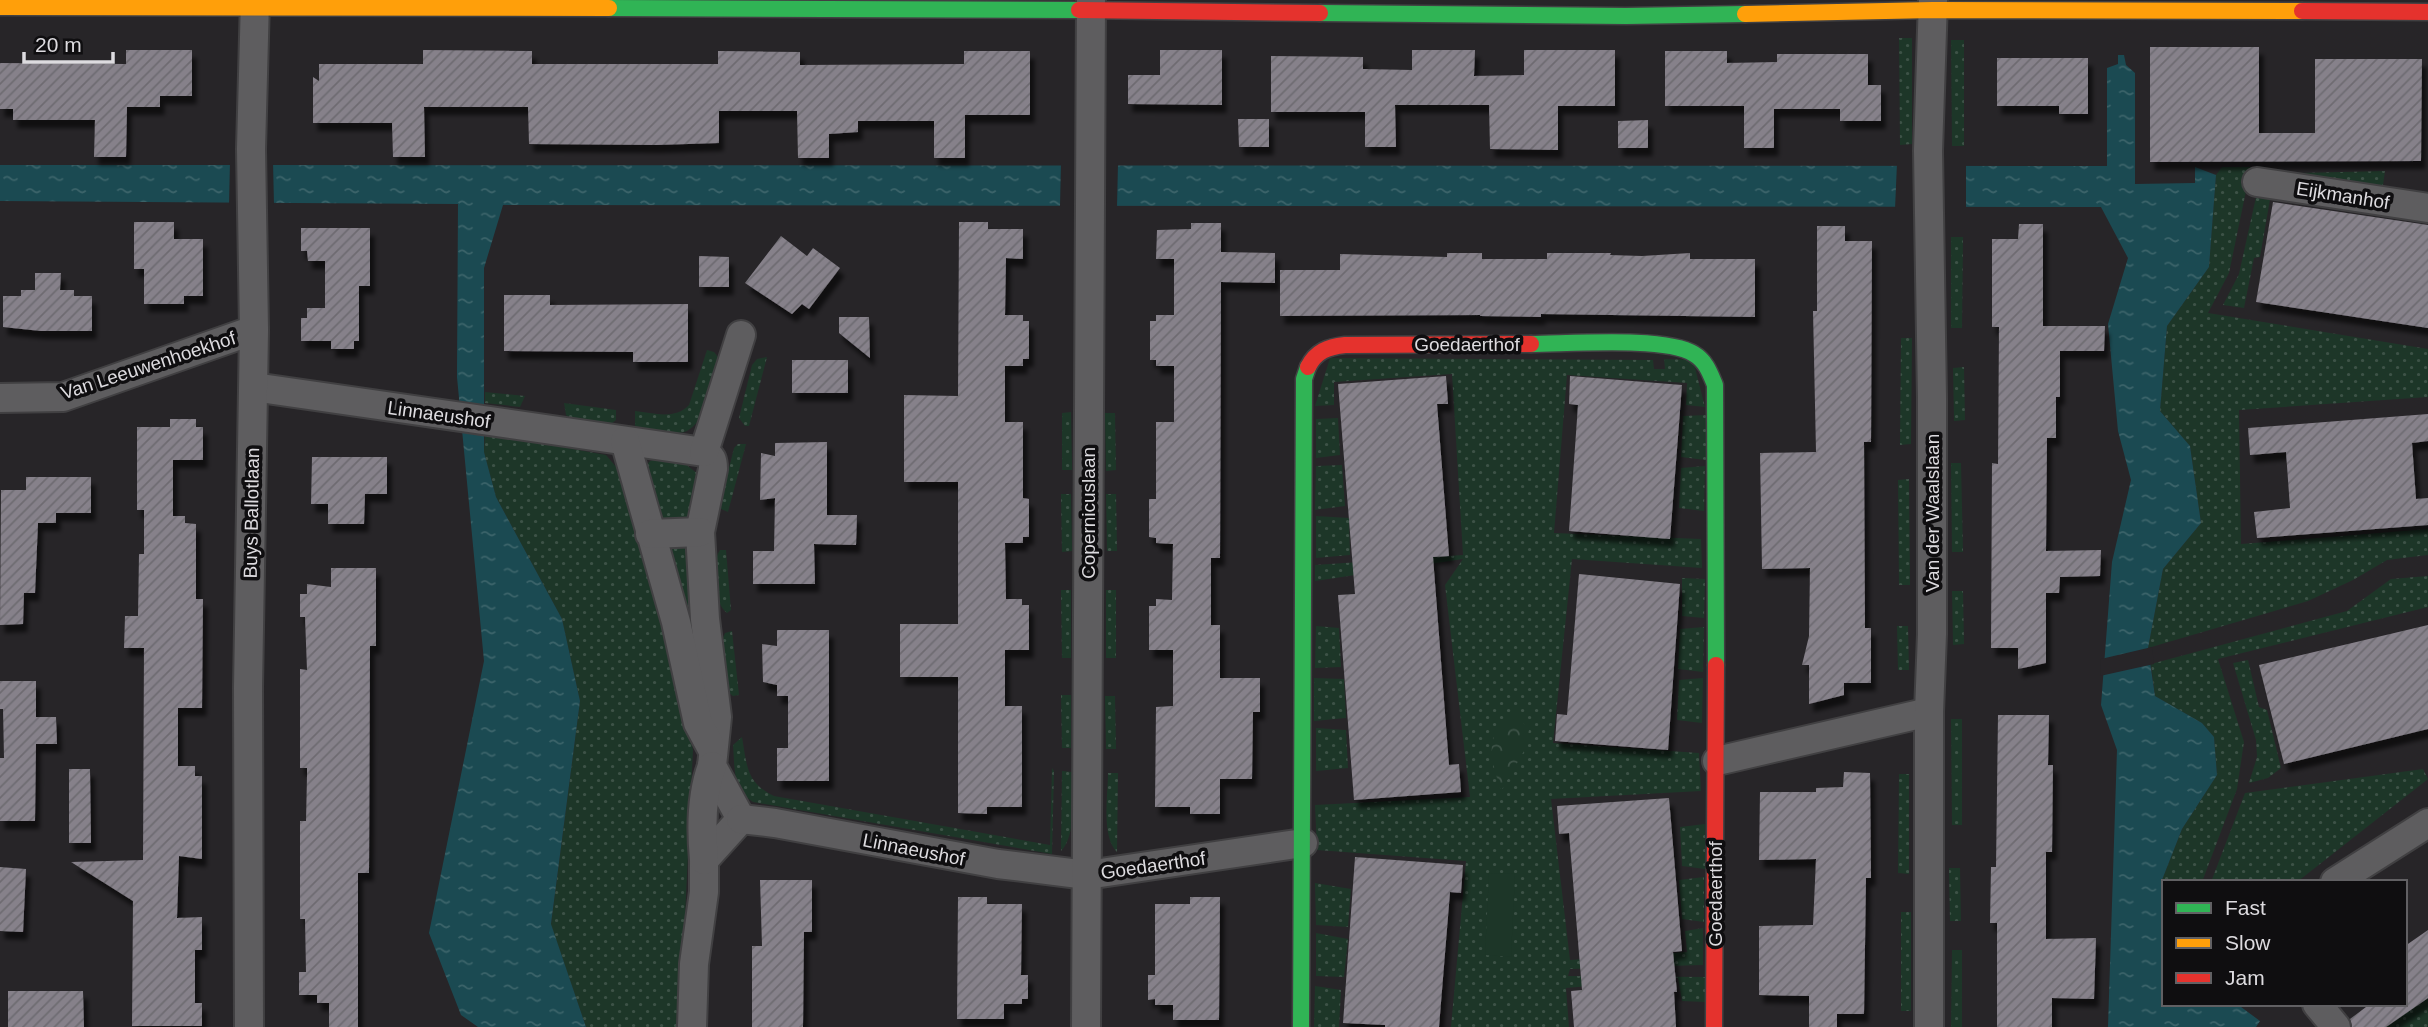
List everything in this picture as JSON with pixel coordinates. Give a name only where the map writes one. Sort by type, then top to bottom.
[{"type":"street","name":"Buys Ballotlaan","points":[[249,1027],[248,688],[254,387],[251,149],[255,5]]},
{"type":"street","points":[[0,7],[1091,6],[1626,16],[1933,5],[2428,12]]},
{"type":"street","name":"Van der Waalslaan","points":[[1929,1027],[1933,398],[1928,151],[1933,5]]},
{"type":"street","name":"Copernicuslaan","points":[[1086,1027],[1091,6]]},
{"type":"street","name":"Eijkmanhof","points":[[2257,182],[2428,208]]},
{"type":"street","name":"Van Leeuwenhoekhof","points":[[0,398],[63,397],[254,330]]},
{"type":"street","points":[[692,1027],[694,964],[704,892],[704,786],[713,758],[717,718],[705,619],[700,532],[713,460],[704,452],[741,335]]},
{"type":"street","name":"Goedaerthof","points":[[1301,1027],[1304,379],[1308,364],[1318,352],[1330,347],[1661,343],[1682,347],[1698,355],[1710,368],[1715,385],[1717,761],[1714,1027]]},
{"type":"street","name":"Linnaeushof","points":[[254,387],[704,452]]},
{"type":"street","points":[[625,441],[676,622],[698,723],[741,819],[704,860]]},
{"type":"street","points":[[650,534],[700,532]]},
{"type":"street","points":[[676,622],[705,619]]},
{"type":"street","points":[[1717,761],[1929,712]]},
{"type":"street","name":"Linnaeushof","points":[[741,819],[998,864],[1087,874]]},
{"type":"street","points":[[2338,880],[2428,823]]},
{"type":"street","name":"Goedaerthof","points":[[1087,874],[1303,843]]},
{"type":"street","points":[[2319,1006],[2336,1027]]},
{"type":"green space","points":[[1899,38],[1912,38],[1912,144],[1900,145]]},
{"type":"green space","points":[[1951,40],[1964,40],[1964,146],[1952,146]]},
{"type":"green space","points":[[2222,167],[2262,167],[2246,191],[2229,273],[2208,313],[2428,349],[2428,397],[2239,410],[2241,544],[2428,529],[2428,555],[2387,560],[2308,601],[2148,648],[2163,569],[2201,523],[2190,446],[2160,411],[2167,326],[2209,267],[2216,175]]},
{"type":"green space","points":[[2385,171],[2382,192],[2297,179],[2297,173]]},
{"type":"green space","points":[[2258,188],[2272,188],[2260,257],[2254,258],[2244,308],[2223,305],[2239,274]]},
{"type":"green space","points":[[1951,237],[1963,237],[1962,328],[1951,328]]},
{"type":"green space","points":[[1901,338],[1912,338],[1911,444],[1900,445]]},
{"type":"green space","points":[[707,350],[718,357],[707,402],[696,423],[689,430],[680,433],[635,427],[635,411],[671,414],[689,405]]},
{"type":"green space","points":[[767,357],[749,426],[745,426],[739,418],[752,365],[757,359]]},
{"type":"green space","points":[[1330,358],[1653,360],[1654,369],[1665,369],[1664,359],[1693,360],[1705,407],[1686,405],[1687,383],[1567,375],[1554,533],[1701,539],[1702,568],[1572,559],[1553,743],[1699,753],[1701,791],[1551,799],[1570,960],[1687,952],[1685,931],[1703,928],[1703,965],[1570,969],[1568,976],[1705,977],[1705,1002],[1682,1001],[1678,978],[1566,988],[1569,1027],[1451,1027],[1466,861],[1317,850],[1315,805],[1470,797],[1445,585],[1463,559],[1315,581],[1315,565],[1463,555],[1452,374],[1334,382],[1334,405],[1315,406]]},
{"type":"green space","points":[[1964,367],[1965,420],[1954,421],[1953,368]]},
{"type":"green space","points":[[485,392],[525,396],[520,407],[485,403]]},
{"type":"green space","points":[[564,403],[616,410],[616,420],[611,424],[572,420],[566,415]]},
{"type":"green space","points":[[1071,412],[1072,470],[1062,470],[1062,413]]},
{"type":"green space","points":[[1105,413],[1115,413],[1116,470],[1106,471]]},
{"type":"green space","points":[[1706,415],[1706,460],[1681,457],[1683,416]]},
{"type":"green space","points":[[1338,418],[1340,455],[1316,458],[1316,419]]},
{"type":"green space","points":[[485,433],[606,455],[623,475],[693,750],[683,958],[676,1027],[586,1027],[551,925],[580,701],[562,619],[496,497],[484,452]]},
{"type":"green space","points":[[738,444],[746,444],[728,512],[721,509],[720,504],[734,448]]},
{"type":"green space","points":[[659,458],[679,459],[698,474],[690,521],[661,519],[646,466],[650,461]]},
{"type":"green space","points":[[1951,463],[1961,463],[1963,552],[1952,552]]},
{"type":"green space","points":[[1342,465],[1345,506],[1315,510],[1316,466]]},
{"type":"green space","points":[[1705,466],[1704,511],[1679,508],[1681,468]]},
{"type":"green space","points":[[1909,479],[1910,585],[1899,585],[1898,480]]},
{"type":"green space","points":[[1061,494],[1071,494],[1072,551],[1062,552]]},
{"type":"green space","points":[[1106,494],[1116,494],[1117,551],[1107,551]]},
{"type":"green space","points":[[1316,516],[1349,518],[1350,555],[1316,558]]},
{"type":"green space","points":[[688,541],[693,610],[689,612],[685,611],[666,545]]},
{"type":"green space","points":[[720,550],[726,550],[731,610],[727,613],[719,601],[715,583],[715,564]]},
{"type":"green space","points":[[2428,576],[2428,607],[2218,659],[2244,742],[2237,789],[2203,880],[2162,880],[2182,829],[2217,775],[2214,737],[2202,723],[2155,696],[2151,664],[2347,611],[2391,579]]},
{"type":"green space","points":[[1682,578],[1705,579],[1704,618],[1682,616]]},
{"type":"green space","points":[[1061,590],[1071,590],[1071,658],[1062,658]]},
{"type":"green space","points":[[1106,590],[1116,590],[1116,658],[1106,658]]},
{"type":"green space","points":[[1952,591],[1963,591],[1964,644],[1953,645]]},
{"type":"green space","points":[[1316,626],[1339,628],[1341,667],[1315,668]]},
{"type":"green space","points":[[1897,626],[1908,626],[1909,670],[1898,670]]},
{"type":"green space","points":[[1704,627],[1703,672],[1678,669],[1680,629]]},
{"type":"green space","points":[[732,631],[739,695],[733,696],[729,693],[721,643],[725,633]]},
{"type":"green space","points":[[2248,660],[2259,707],[2267,710],[2281,768],[2268,778],[2249,783],[2257,757],[2256,740],[2233,663]]},
{"type":"green space","points":[[1314,678],[1344,679],[1346,718],[1314,721]]},
{"type":"green space","points":[[1703,678],[1702,723],[1677,720],[1679,680]]},
{"type":"green space","points":[[1061,695],[1071,695],[1071,748],[1062,748]]},
{"type":"green space","points":[[1105,696],[1115,696],[1116,749],[1106,749]]},
{"type":"green space","points":[[1514,711],[1529,730],[1524,751],[1501,791],[1492,757],[1493,739],[1504,720]]},
{"type":"green space","points":[[1951,719],[1962,719],[1962,825],[1952,825]]},
{"type":"green space","points":[[1316,728],[1346,730],[1348,768],[1316,771]]},
{"type":"green space","points":[[742,737],[749,772],[758,785],[774,796],[1050,845],[1052,768],[1052,854],[753,802],[741,790],[736,777],[733,745]]},
{"type":"green space","points":[[2423,769],[2428,779],[2300,880],[2212,880],[2245,793]]},
{"type":"green space","points":[[1062,771],[1072,772],[1073,802],[1072,825],[1061,851]]},
{"type":"green space","points":[[1108,773],[1118,773],[1117,852],[1112,845],[1107,826]]},
{"type":"green space","points":[[1899,774],[1909,774],[1909,874],[1898,873]]},
{"type":"green space","points":[[1705,824],[1705,869],[1682,866],[1680,827]]},
{"type":"green space","points":[[1949,868],[1960,868],[1961,921],[1950,921]]},
{"type":"green space","points":[[1489,873],[1515,874],[1511,957],[1485,955]]},
{"type":"green space","points":[[1704,877],[1704,922],[1682,919],[1679,880]]},
{"type":"green space","points":[[1315,883],[1351,889],[1348,927],[1316,925]]},
{"type":"green space","points":[[1901,912],[1911,912],[1911,1011],[1901,1011]]},
{"type":"green space","points":[[1316,933],[1348,939],[1344,977],[1316,976]]},
{"type":"green space","points":[[1952,950],[1962,950],[1962,1027],[1951,1027]]},
{"type":"green space","points":[[1315,986],[1341,990],[1339,1027],[1314,1027]]},
{"type":"green space","points":[[2428,998],[2428,1027],[2386,1027]]},
{"type":"water","points":[[2118,55],[2124,55],[2126,65],[2135,73],[2135,184],[2195,183],[2195,167],[2216,175],[2209,267],[2167,326],[2160,411],[2190,446],[2201,523],[2163,569],[2148,648],[2155,696],[2202,723],[2214,737],[2217,775],[2182,829],[2162,880],[2162,1006],[2240,1006],[2260,1021],[2256,1027],[2108,1027],[2117,750],[2101,705],[2112,562],[2131,480],[2118,431],[2108,324],[2128,258],[2101,207],[503,205],[484,268],[484,452],[496,497],[562,619],[580,701],[551,924],[586,1027],[478,1027],[461,1015],[429,933],[484,661],[457,377],[458,204],[0,201],[0,165],[2107,166],[2107,68],[2118,64]]},
{"type":"pier","points":[[230,162],[273,162],[274,206],[229,206]]},
{"type":"pier","points":[[1061,163],[1118,163],[1119,209],[1057,209],[1060,206]]},
{"type":"pier","points":[[1897,163],[1966,163],[1966,210],[1895,210]]},
{"type":"pier","points":[[2152,647],[2154,664],[2100,676],[2101,659]]},
{"type":"building","points":[[2150,47],[2259,47],[2259,133],[2315,133],[2315,59],[2422,59],[2421,161],[2150,162]]},
{"type":"building","points":[[126,50],[192,50],[192,96],[160,96],[160,107],[127,107],[126,157],[94,157],[95,120],[13,120],[13,109],[0,109],[0,63],[126,64]]},
{"type":"building","points":[[423,50],[532,51],[532,64],[718,64],[718,51],[800,52],[800,65],[964,64],[964,51],[1030,51],[1030,115],[965,115],[965,158],[934,158],[934,121],[858,121],[858,132],[829,134],[829,158],[798,158],[797,111],[719,111],[719,143],[529,144],[528,107],[424,107],[425,157],[393,157],[392,123],[313,123],[313,77],[319,81],[319,64],[423,64]]},
{"type":"building","points":[[1160,50],[1222,50],[1222,105],[1128,104],[1128,75],[1160,75]]},
{"type":"building","points":[[1412,50],[1475,50],[1474,76],[1524,75],[1524,50],[1615,50],[1615,106],[1558,106],[1558,150],[1490,149],[1489,105],[1395,105],[1396,147],[1365,147],[1365,112],[1271,112],[1271,56],[1363,57],[1363,69],[1412,70]]},
{"type":"building","points":[[1665,51],[1727,51],[1727,63],[1777,62],[1777,54],[1868,54],[1868,85],[1881,85],[1881,121],[1840,121],[1840,109],[1774,109],[1774,148],[1744,148],[1744,106],[1665,106]]},
{"type":"building","points":[[1997,58],[2088,58],[2088,114],[2059,114],[2059,106],[1997,106]]},
{"type":"building","points":[[1238,119],[1269,119],[1269,147],[1239,147]]},
{"type":"building","points":[[1648,120],[1648,148],[1618,148],[1618,121]]},
{"type":"building","points":[[2273,202],[2428,225],[2428,328],[2256,302]]},
{"type":"building","points":[[134,222],[174,222],[174,239],[203,239],[203,296],[184,296],[184,304],[144,304],[144,269],[134,269]]},
{"type":"building","points":[[959,222],[988,222],[988,229],[1023,229],[1023,259],[1006,258],[1005,315],[1023,315],[1023,321],[1029,321],[1029,359],[1023,359],[1023,366],[1005,366],[1005,422],[1023,422],[1023,498],[1029,499],[1029,537],[1023,537],[1023,543],[1005,543],[1006,599],[1022,599],[1022,605],[1029,605],[1029,650],[1005,650],[1005,706],[1022,706],[1022,807],[987,807],[987,814],[958,813],[958,677],[900,677],[900,624],[958,624],[958,482],[904,482],[904,395],[958,396]]},
{"type":"building","points":[[1191,223],[1221,223],[1221,252],[1275,253],[1275,283],[1221,282],[1220,558],[1211,558],[1211,625],[1220,625],[1220,678],[1260,678],[1260,712],[1253,712],[1252,779],[1220,779],[1220,814],[1190,814],[1190,807],[1155,807],[1156,707],[1173,706],[1173,650],[1149,650],[1149,606],[1156,606],[1156,599],[1172,600],[1173,544],[1156,543],[1156,538],[1149,537],[1149,499],[1156,499],[1156,422],[1174,422],[1174,366],[1156,366],[1156,360],[1150,360],[1150,321],[1156,321],[1156,315],[1174,315],[1174,259],[1156,259],[1157,230],[1191,229]]},
{"type":"building","points":[[2019,224],[2043,224],[2043,326],[2105,326],[2104,351],[2060,351],[2060,397],[2056,397],[2056,438],[2047,438],[2046,551],[2101,550],[2100,576],[2060,577],[2059,593],[2046,593],[2046,663],[2018,669],[2018,648],[1991,648],[1992,463],[1998,464],[1999,327],[1992,327],[1992,239],[2018,239]]},
{"type":"building","points":[[1817,226],[1845,226],[1845,241],[1872,241],[1871,442],[1864,442],[1865,628],[1871,628],[1871,683],[1844,683],[1844,695],[1809,704],[1809,665],[1802,665],[1809,636],[1810,568],[1762,569],[1760,453],[1816,452],[1813,311],[1817,311]]},
{"type":"building","points":[[301,228],[370,228],[370,286],[359,286],[359,341],[354,341],[354,349],[331,349],[331,341],[301,341],[301,318],[307,318],[307,308],[325,308],[325,261],[308,261],[307,251],[301,251]]},
{"type":"building","points":[[781,236],[807,256],[813,248],[840,268],[809,309],[802,304],[792,314],[745,283]]},
{"type":"building","points":[[1447,253],[1482,253],[1482,259],[1547,259],[1547,253],[1642,256],[1690,253],[1690,259],[1755,259],[1755,317],[1541,314],[1541,317],[1280,316],[1280,270],[1340,270],[1340,254],[1447,257]]},
{"type":"building","points":[[699,256],[729,257],[729,287],[699,287]]},
{"type":"building","points":[[35,273],[61,273],[60,290],[74,290],[74,296],[92,296],[92,331],[41,331],[3,327],[3,296],[21,296],[21,290],[35,290]]},
{"type":"building","points":[[504,295],[550,295],[550,305],[688,304],[688,362],[633,362],[633,352],[504,351]]},
{"type":"building","points":[[839,317],[869,317],[870,358],[839,333]]},
{"type":"building","points":[[792,360],[848,360],[848,393],[792,393]]},
{"type":"building","points":[[1446,376],[1448,404],[1437,404],[1449,556],[1433,557],[1449,765],[1459,764],[1461,792],[1354,800],[1338,595],[1355,594],[1338,384]]},
{"type":"building","points":[[1570,376],[1682,385],[1670,539],[1569,531],[1578,405],[1569,404]]},
{"type":"building","points":[[2428,414],[2428,441],[2412,443],[2416,499],[2428,498],[2428,525],[2257,538],[2254,512],[2290,508],[2286,452],[2250,455],[2248,428]]},
{"type":"building","points":[[170,419],[196,419],[196,427],[203,427],[203,460],[173,460],[173,516],[185,516],[185,523],[196,524],[196,599],[203,599],[202,708],[178,708],[178,766],[195,766],[195,776],[202,776],[202,859],[179,856],[177,918],[202,917],[202,950],[195,950],[195,1003],[202,1003],[202,1026],[132,1026],[133,901],[71,862],[143,860],[144,648],[124,648],[125,616],[138,616],[139,554],[144,554],[144,510],[137,510],[137,427],[170,427]]},
{"type":"building","points":[[827,442],[827,515],[857,515],[856,545],[814,544],[815,584],[753,584],[753,551],[774,551],[775,498],[760,500],[761,453],[775,456],[775,443]]},
{"type":"building","points":[[312,457],[387,457],[387,494],[365,494],[364,524],[328,524],[328,504],[311,504]]},
{"type":"building","points":[[26,477],[91,477],[91,513],[56,513],[56,523],[38,523],[35,593],[24,593],[23,624],[0,625],[1,490],[26,490]]},
{"type":"building","points":[[331,568],[376,568],[376,646],[370,646],[369,873],[358,873],[358,1027],[329,1027],[329,1003],[317,1003],[317,995],[299,995],[299,972],[306,972],[305,919],[300,919],[300,821],[306,821],[307,776],[307,768],[300,768],[300,669],[307,670],[305,617],[300,617],[300,594],[307,594],[307,584],[331,587]]},
{"type":"building","points":[[1579,574],[1680,584],[1668,750],[1555,741],[1557,714],[1567,715]]},
{"type":"building","points":[[2428,625],[2428,729],[2284,764],[2259,665]]},
{"type":"building","points":[[777,630],[829,630],[829,781],[777,781],[777,748],[788,748],[788,696],[777,696],[777,685],[763,682],[762,644],[777,646]]},
{"type":"building","points":[[0,681],[36,681],[36,717],[56,717],[57,744],[36,744],[35,821],[0,821],[0,758],[4,758]]},
{"type":"building","points":[[1998,715],[2049,715],[2048,765],[2053,765],[2052,852],[2046,852],[2046,939],[2096,938],[2094,999],[2052,998],[2052,1027],[1997,1027],[1997,923],[1990,923],[1991,867],[1996,867]]},
{"type":"building","points":[[69,769],[90,769],[91,843],[69,843]]},
{"type":"building","points":[[1844,772],[1870,773],[1871,878],[1866,878],[1864,1014],[1837,1014],[1837,1027],[1809,1027],[1809,996],[1759,995],[1759,926],[1813,925],[1816,859],[1759,860],[1760,792],[1816,792],[1816,788],[1843,787]]},
{"type":"building","points":[[1669,798],[1682,951],[1673,952],[1677,992],[1674,992],[1676,1027],[1574,1027],[1571,991],[1582,990],[1569,833],[1559,834],[1557,806]]},
{"type":"building","points":[[1355,857],[1463,865],[1461,893],[1450,892],[1439,1027],[1385,1027],[1343,1023]]},
{"type":"building","points":[[0,867],[26,869],[23,932],[0,931]]},
{"type":"building","points":[[760,880],[812,880],[812,932],[804,932],[803,1027],[752,1027],[752,946],[762,946]]},
{"type":"building","points":[[958,897],[987,897],[987,904],[1022,904],[1021,975],[1028,975],[1028,999],[1022,999],[1022,1004],[1004,1004],[1004,1019],[957,1019]]},
{"type":"building","points":[[1190,897],[1220,897],[1219,1020],[1173,1020],[1173,1005],[1155,1005],[1155,999],[1148,1000],[1148,975],[1155,975],[1155,904],[1190,904]]},
{"type":"building","points":[[2428,930],[2428,998],[2386,1027],[2352,1027],[2350,1019],[2367,1006],[2407,1006],[2407,945]]},
{"type":"building","points":[[8,991],[83,991],[84,1027],[8,1027]]},
{"type":"traffic: fast","points":[[609,8],[1079,10]]},
{"type":"traffic: fast","points":[[1320,13],[1626,16],[1745,14]]},
{"type":"traffic: fast","points":[[1531,344],[1616,342],[1662,345],[1681,348],[1694,354],[1707,368],[1715,385],[1716,665]]},
{"type":"traffic: fast","points":[[1301,1027],[1304,379],[1308,367]]},
{"type":"traffic: slow","points":[[0,7],[609,8]]},
{"type":"traffic: slow","points":[[1745,14],[1933,10],[2302,11]]},
{"type":"traffic: jam","points":[[1079,10],[1320,13]]},
{"type":"traffic: jam","points":[[2302,11],[2428,12]]},
{"type":"traffic: jam","points":[[1308,367],[1323,351],[1345,345],[1531,344]]},
{"type":"traffic: jam","points":[[1714,1027],[1716,665]]}]
